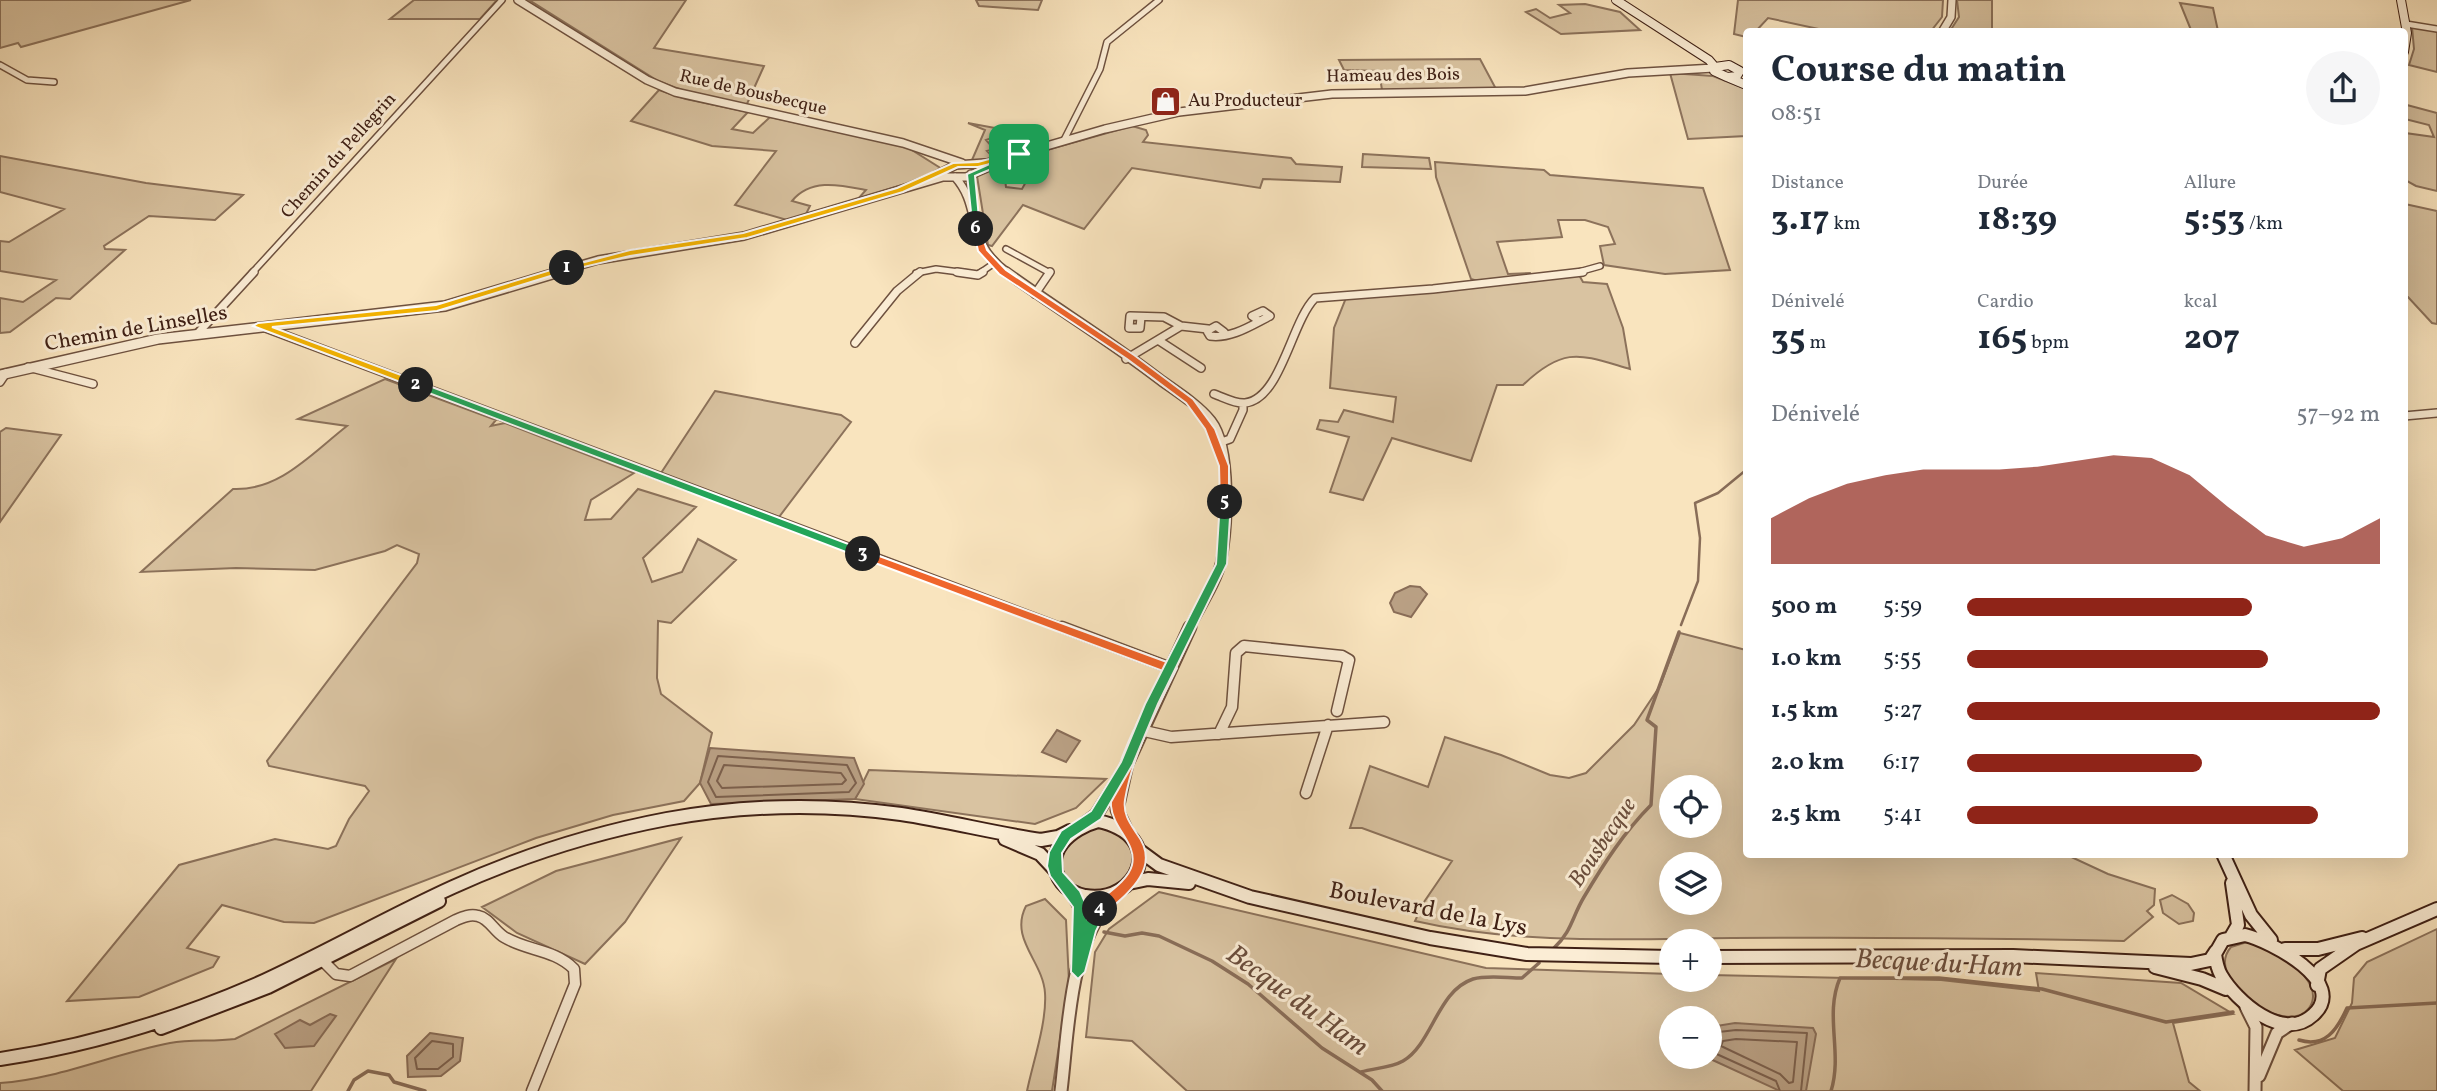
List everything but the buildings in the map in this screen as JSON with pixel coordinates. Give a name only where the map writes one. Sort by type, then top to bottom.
[{"type":"main road","points":[[1616,0],[1711,61],[1718,72],[1743,82]]},
{"type":"main road","points":[[2401,0],[2406,28]]},
{"type":"main road","points":[[1678,40],[1740,70]]},
{"type":"main road","points":[[1718,72],[1740,70]]},
{"type":"main road","points":[[1718,72],[1740,70]]},
{"type":"main road","points":[[4,1059],[57,1055],[181,1022],[232,1003],[451,895],[547,852],[655,822],[762,807],[862,809],[1041,840],[1058,837],[1084,824],[1103,821],[1126,829],[1135,839],[1140,851],[1139,868],[1129,884],[1116,892],[1090,897],[1070,890],[1048,860],[1034,851],[965,827]]},
{"type":"main road","points":[[1055,871],[1055,852],[1070,831]]},
{"type":"main road","name":"Boulevard de la Lys","points":[[1140,851],[1146,859],[1158,866],[1220,888]]},
{"type":"main road","points":[[2225,859],[2238,921],[2231,937]]},
{"type":"main road","points":[[2225,859],[2251,915],[2279,946],[2304,965],[2317,985]]},
{"type":"main road","name":"Boulevard de la Lys","points":[[1129,884],[1141,879],[1156,879],[1220,888],[1472,947],[1548,956],[1659,957]]},
{"type":"main road","points":[[1722,957],[2013,956],[2191,964],[2210,960],[2223,941],[2231,937],[2251,936],[2297,951],[2318,949],[2381,932],[2437,909]]},
{"type":"main road","points":[[2101,960],[2173,971],[2212,982],[2268,1018],[2294,1023],[2305,1021],[2316,1013],[2320,1000],[2318,973],[2323,965],[2381,932]]},
{"type":"main road","points":[[2216,951],[2218,971],[2237,998]]},
{"type":"street","name":"Chemin du Pellegrin","points":[[198,333],[502,0]]},
{"type":"street","name":"Rue de Bousbecque","points":[[518,0],[670,91],[707,102],[919,148],[966,164]]},
{"type":"street","points":[[1064,140],[1100,69],[1107,41],[1159,0]]},
{"type":"street","points":[[1944,28],[1951,16],[1952,0]]},
{"type":"street","points":[[2406,24],[2437,29]]},
{"type":"street","points":[[0,65],[27,80],[54,82]]},
{"type":"street","name":"Hameau des Bois","points":[[952,172],[972,173],[1064,140],[1172,113],[1312,96],[1525,91],[1646,71],[1718,72]]},
{"type":"street","name":"Rue de Bousbecque","points":[[919,148],[946,162],[952,172]]},
{"type":"street","name":"Hameau des Bois","points":[[952,172],[966,164],[1019,154]]},
{"type":"street","points":[[966,164],[973,168],[973,217]]},
{"type":"street","points":[[952,172],[963,186],[981,248],[993,264],[1180,393],[1189,401],[1219,444],[1224,466],[1226,509],[1221,564],[1140,730],[1127,764],[1117,810],[1126,829]]},
{"type":"street","name":"Chemin de Linselles","points":[[3,374],[135,343],[198,333],[437,308],[590,262],[744,236],[952,172]]},
{"type":"street","points":[[1006,249],[1052,272],[1035,294]]},
{"type":"street","points":[[855,343],[876,315],[917,272],[931,270],[978,275],[993,264]]},
{"type":"street","points":[[1214,394],[1243,403],[1268,391],[1303,313],[1315,298],[1433,289],[1579,273],[1601,266]]},
{"type":"street","points":[[1141,317],[1167,317],[1181,326],[1208,329],[1219,326],[1224,332],[1238,331],[1259,321]]},
{"type":"street","points":[[258,326],[1171,668]]},
{"type":"street","points":[[1128,358],[1181,326]]},
{"type":"street","points":[[1158,340],[1201,368]]},
{"type":"street","points":[[28,367],[93,384]]},
{"type":"street","points":[[0,382],[3,374]]},
{"type":"street","points":[[1219,444],[1231,436],[1243,410],[1243,403]]},
{"type":"street","points":[[2408,416],[2437,413]]},
{"type":"street","points":[[1219,734],[1232,707],[1236,653],[1244,646],[1342,656],[1349,660],[1337,711]]},
{"type":"street","points":[[1140,730],[1171,737],[1384,722]]},
{"type":"street","points":[[1306,793],[1328,725]]},
{"type":"street","points":[[1084,824],[1101,808],[1127,764]]},
{"type":"street","points":[[1061,1091],[1078,972],[1080,907],[1070,890]]},
{"type":"street","points":[[1078,972],[1094,920],[1103,905],[1116,892]]},
{"type":"street","points":[[320,958],[336,974],[350,976],[456,920],[472,916],[485,919],[505,938],[565,960],[575,970],[575,984],[533,1091]]},
{"type":"street","points":[[2237,998],[2254,1018],[2256,1027],[2255,1091]]},
{"type":"street","points":[[2255,1091],[2277,1032],[2294,1023]]},
{"type":"shaded area","points":[[0,0],[191,0],[21,47],[18,43],[0,48]]},
{"type":"shaded area","points":[[414,0],[497,0],[480,19],[390,19]]},
{"type":"shaded area","points":[[529,0],[686,0],[654,48],[764,66],[746,106],[687,92],[658,81]]},
{"type":"shaded area","points":[[976,0],[1042,0],[1038,10],[979,6]]},
{"type":"shaded area","points":[[1738,0],[1943,0],[1942,17],[1933,28],[1814,28],[1768,18],[1759,28],[1743,28],[1743,36],[1734,34]]},
{"type":"shaded area","points":[[1957,0],[1992,0],[1992,28],[1952,28],[1959,17]]},
{"type":"shaded area","points":[[2180,3],[2213,8],[2217,28],[2190,28]]},
{"type":"shaded area","points":[[1585,4],[1620,12],[1640,30],[1561,34],[1526,12],[1536,9],[1550,18],[1570,13],[1559,5]]},
{"type":"shaded area","points":[[2412,27],[2437,31],[2437,72],[2409,65],[2414,49]]},
{"type":"shaded area","points":[[1480,59],[1496,89],[1382,90],[1379,71],[1344,70],[1339,60]]},
{"type":"shaded area","points":[[1670,73],[1713,76],[1743,88],[1743,136],[1688,139]]},
{"type":"shaded area","points":[[659,90],[686,99],[748,112],[732,129],[753,133],[770,117],[907,147],[942,169],[858,199],[866,190],[846,186],[817,186],[792,201],[810,206],[806,214],[787,220],[735,205],[776,151],[712,146],[631,121]]},
{"type":"shaded area","points":[[2408,105],[2437,113],[2437,191],[2408,182],[2408,133],[2434,137],[2429,125],[2408,120]]},
{"type":"shaded area","points":[[968,123],[1027,134],[1004,134],[986,140],[994,149],[987,151],[993,157],[980,161],[972,160],[985,130]]},
{"type":"shaded area","points":[[1132,126],[1146,130],[1148,135],[1143,142],[1291,158],[1296,164],[1342,167],[1340,182],[1263,179],[1260,188],[1132,168],[1084,229],[1023,205],[992,246],[988,245],[977,176],[1003,162],[1006,187],[1022,189],[1043,151]]},
{"type":"shaded area","points":[[1363,154],[1429,158],[1431,169],[1362,167]]},
{"type":"shaded area","points":[[0,156],[146,183],[243,195],[215,220],[149,216],[104,246],[105,249],[125,250],[70,299],[56,298],[10,332],[0,333],[0,298],[23,302],[56,280],[0,271],[0,241],[9,242],[64,209],[0,192]]},
{"type":"shaded area","points":[[1435,162],[1544,170],[1550,175],[1703,188],[1730,270],[1665,274],[1604,265],[1600,246],[1615,244],[1608,227],[1585,220],[1558,220],[1562,237],[1497,242],[1508,274],[1530,273],[1532,276],[1481,282],[1471,279],[1436,177]]},
{"type":"shaded area","points":[[2408,205],[2437,211],[2437,324],[2432,323],[2408,297]]},
{"type":"shaded area","points":[[1579,275],[1583,282],[1607,284],[1623,328],[1630,369],[1586,357],[1574,357],[1551,364],[1523,385],[1497,385],[1471,461],[1392,438],[1363,500],[1330,492],[1349,437],[1317,429],[1320,420],[1338,422],[1344,410],[1393,422],[1396,397],[1330,388],[1334,328],[1346,298]]},
{"type":"shaded area","points":[[385,379],[496,420],[491,426],[505,423],[634,473],[591,500],[585,520],[611,519],[638,489],[696,507],[643,558],[652,582],[682,572],[698,539],[736,560],[671,623],[658,621],[657,678],[661,694],[712,733],[700,783],[684,801],[613,815],[536,838],[314,923],[284,922],[222,905],[187,948],[219,957],[213,967],[139,997],[67,1001],[179,865],[275,839],[328,849],[336,846],[349,819],[369,791],[365,786],[269,766],[267,761],[417,563],[419,554],[397,545],[385,551],[315,570],[236,568],[141,572],[233,489],[266,484],[280,477],[347,426],[298,419]]},
{"type":"shaded area","points":[[715,391],[841,415],[851,422],[779,517],[661,473]]},
{"type":"shaded area","points":[[6,428],[61,435],[0,522],[0,432]]},
{"type":"shaded area","points":[[1680,633],[1743,649],[1743,858],[2074,858],[2108,874],[2155,889],[2154,905],[2147,911],[2153,917],[2124,941],[1722,938],[1722,929],[1659,929],[1659,939],[1573,939],[1494,934],[1415,921],[1424,902],[1452,861],[1362,828],[1350,828],[1370,766],[1428,787],[1445,737],[1501,755],[1550,775],[1569,778],[1586,773],[1634,725],[1660,686]]},
{"type":"shaded area","points":[[869,770],[1106,779],[1076,808],[1035,824],[855,799]]},
{"type":"shaded area","points":[[1101,827],[1122,836],[1132,848],[1132,863],[1125,877],[1112,887],[1097,892],[1080,888],[1064,874],[1062,865],[1066,849],[1076,836]]},
{"type":"shaded area","points":[[681,838],[625,922],[585,964],[517,933],[482,907],[556,871]]},
{"type":"shaded area","points":[[1159,892],[1486,968],[1659,974],[1659,992],[1722,992],[1722,975],[1941,980],[2039,991],[2036,973],[2181,983],[2233,1014],[2173,1023],[2189,1082],[2200,1091],[1187,1091],[1132,1041],[1086,1037],[1095,952],[1109,929]]},
{"type":"shaded area","points":[[2172,895],[2188,904],[2194,913],[2193,921],[2179,924],[2163,913],[2160,900]]},
{"type":"shaded area","points":[[1045,899],[1066,920],[1069,982],[1052,1091],[1027,1091],[1042,1029],[1045,993],[1043,981],[1024,940],[1022,918],[1026,906]]},
{"type":"shaded area","points":[[2437,929],[2437,1091],[2343,1091],[2295,1050],[2335,1038],[2352,1003],[2354,978],[2367,962]]},
{"type":"shaded area","points":[[2247,942],[2269,949],[2294,965],[2311,986],[2313,997],[2309,1008],[2298,1016],[2283,1016],[2267,1011],[2237,989],[2228,975],[2225,960],[2231,947]]},
{"type":"shaded area","points":[[396,959],[311,1091],[0,1091],[0,1083],[43,1077],[170,1043],[235,1039]]},
{"type":"water","points":[[1410,586],[1420,587],[1427,594],[1411,617],[1394,612],[1390,603],[1395,593]]},
{"type":"water","points":[[1057,730],[1080,741],[1066,762],[1042,752]]},
{"type":"water","points":[[710,748],[854,758],[864,784],[855,799],[711,804],[700,783]]},
{"type":"water","points":[[330,1014],[336,1016],[314,1046],[285,1048],[275,1034],[300,1020],[310,1025]]},
{"type":"water","points":[[1735,1023],[1813,1028],[1816,1034],[1806,1091],[1780,1091],[1722,1064],[1722,1025]]},
{"type":"water","points":[[430,1033],[463,1038],[460,1061],[441,1076],[408,1077],[407,1056]]},
{"type":"waterway","name":"Bousbecque","points":[[1681,625],[1698,581],[1700,538],[1695,503],[1718,493],[1743,472]]},
{"type":"waterway","name":"Bousbecque","points":[[1554,948],[1568,930],[1606,861],[1651,805],[1656,727],[1647,720],[1679,632]]},
{"type":"waterway","name":"Becque du Ham","points":[[1104,932],[1125,936],[1142,933],[1159,936],[1212,961],[1248,984],[1322,1048],[1372,1080],[1382,1091]]},
{"type":"waterway","name":"Bousbecque","points":[[1361,1072],[1388,1067],[1413,1053],[1443,1005],[1461,985],[1479,978],[1522,978],[1539,963]]},
{"type":"waterway","name":"Becque du Ham","points":[[1831,1091],[1835,1063],[1834,1006],[1840,978],[1939,978],[2042,989],[2166,1022],[2233,1012]]},
{"type":"waterway","name":"Becque du Ham","points":[[2299,1040],[2308,1042],[2323,1039],[2334,1030],[2347,1008],[2437,1003]]},
{"type":"waterway","name":"Becque du Ham","points":[[348,1091],[354,1080],[368,1071],[389,1075],[394,1082],[425,1091]]},
{"type":"place","name":"Au Producteur","points":[[1165,101]]},
{"type":"route","points":[[1019,154],[978,164],[956,165],[900,190],[744,236],[607,258],[444,306],[421,311],[258,326],[1171,668],[1136,739],[1117,803],[1120,821],[1139,846],[1139,868],[1129,884],[1108,899],[1098,911],[1089,929],[1078,972],[1080,907],[1075,896],[1057,876],[1054,866],[1055,852],[1066,835],[1096,815],[1117,783],[1127,764],[1136,739],[1148,712],[1163,681],[1171,668],[1185,641],[1219,570],[1223,554],[1226,509],[1224,466],[1209,429],[1189,401],[1130,357],[1002,272],[983,251],[973,217],[970,176],[979,169],[1019,154]]}]
